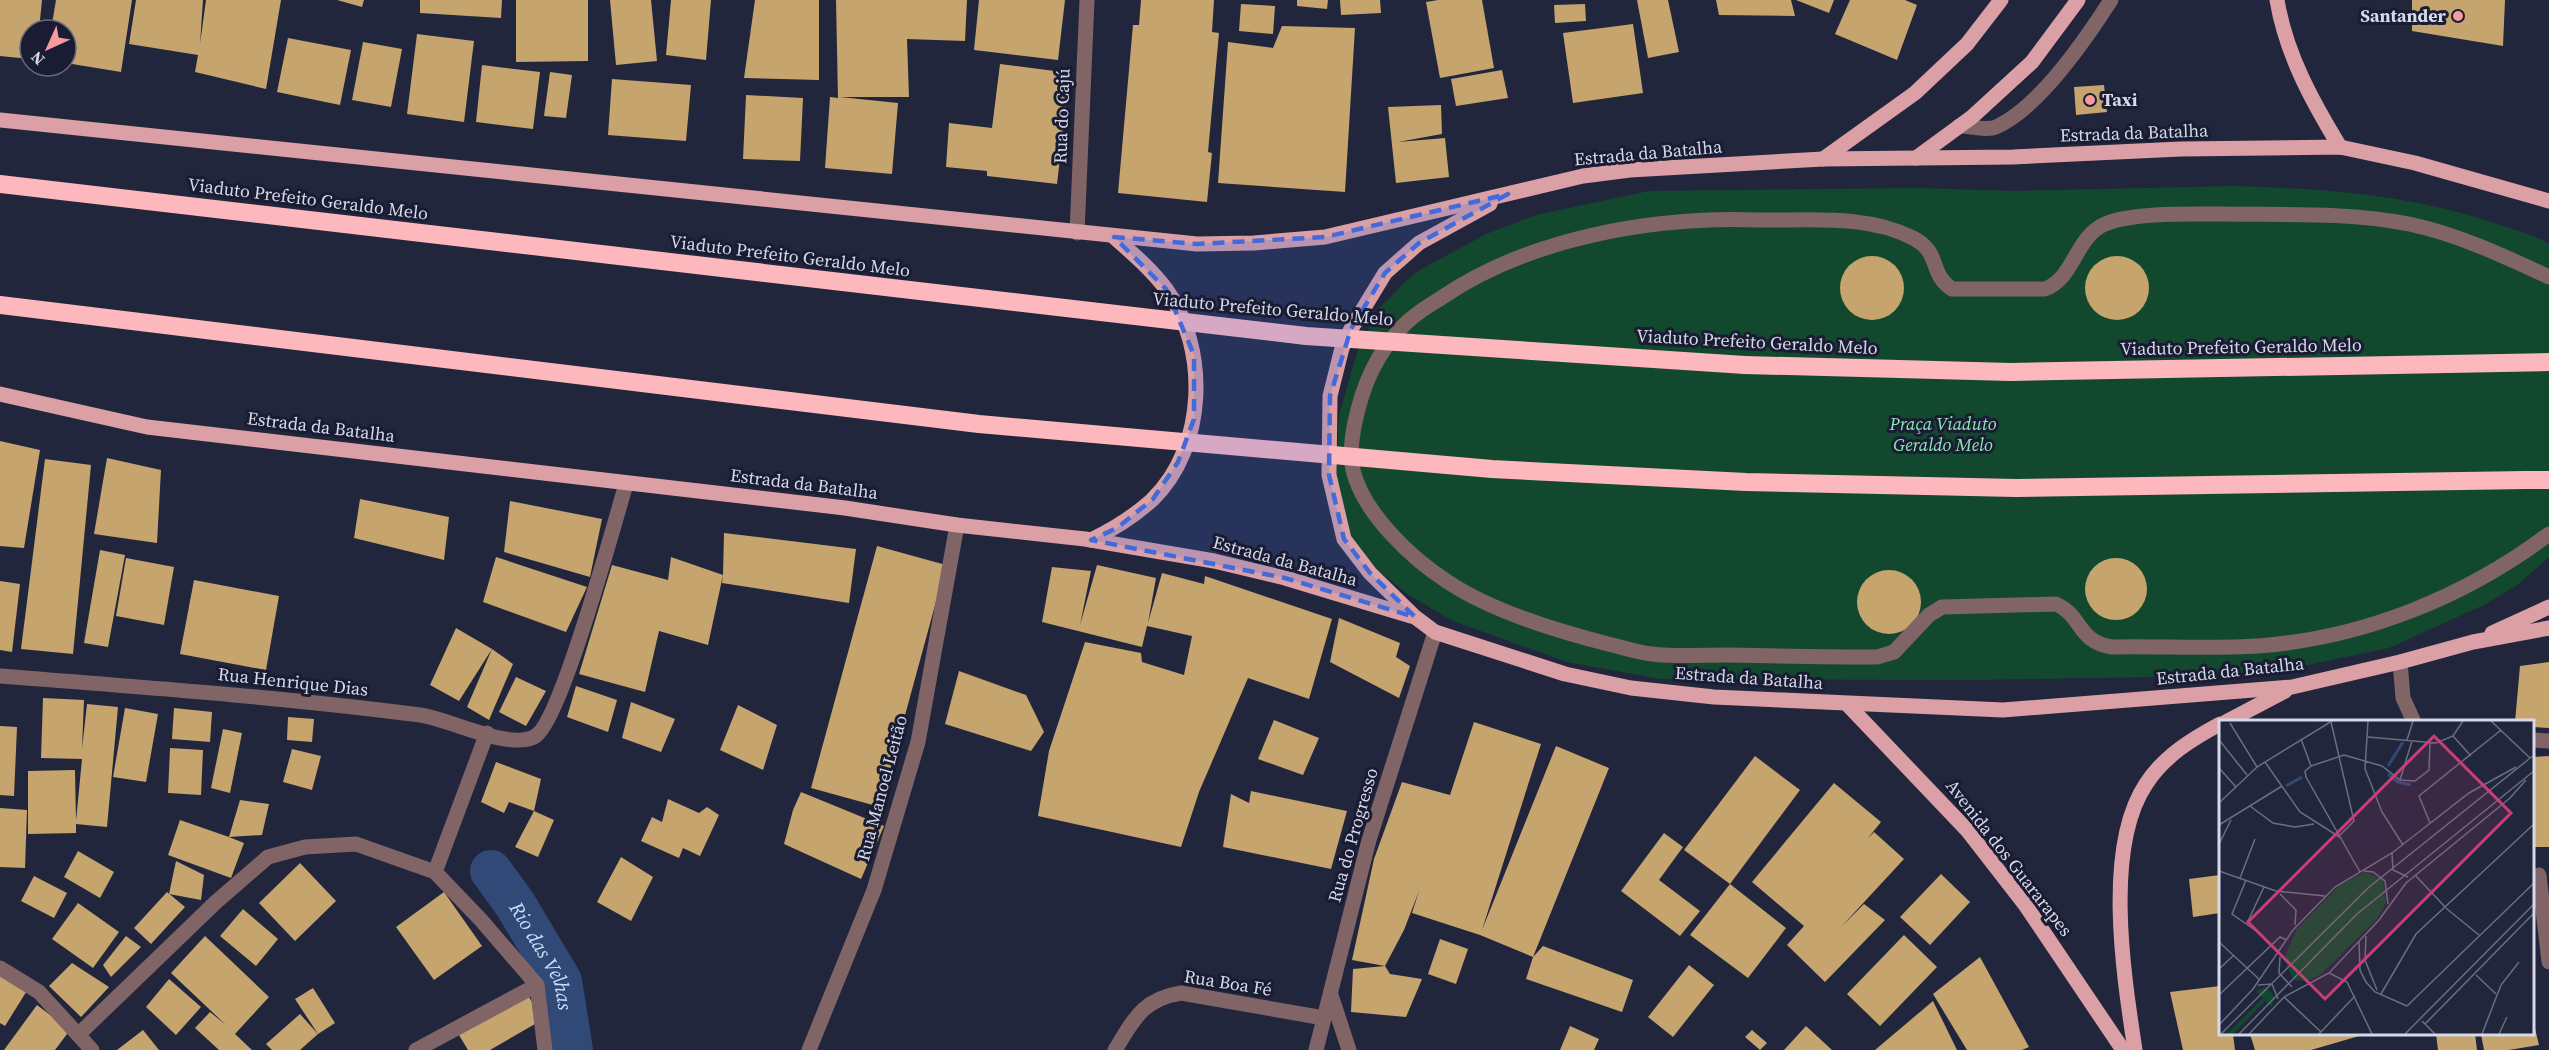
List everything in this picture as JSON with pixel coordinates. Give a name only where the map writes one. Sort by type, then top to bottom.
[{"type":"highway","name":"Viaduto Prefeito Geraldo Melo","points":[[0,184],[1306,336],[1745,364],[2011,372],[2549,362]]},
{"type":"highway","points":[[0,305],[979,423],[1492,469],[1746,482],[2016,488],[2549,480]]},
{"type":"main road","points":[[1823,159],[1915,93],[1967,44],[2001,0]]},
{"type":"main road","points":[[1916,158],[1972,117],[2032,62],[2078,0]]},
{"type":"main road","points":[[2277,0],[2289,48],[2302,80],[2340,147]]},
{"type":"main road","name":"Estrada da Batalha","points":[[0,120],[1197,244],[1254,243],[1325,237],[1583,176],[1630,170],[1823,159],[2340,147],[2415,163],[2549,201]]},
{"type":"main road","points":[[1415,617],[1370,573],[1344,539],[1329,475],[1330,396],[1342,348],[1385,273],[1419,243],[1508,194]]},
{"type":"main road","points":[[1091,540],[1117,528],[1153,499],[1166,482],[1178,462],[1194,419],[1197,398],[1190,336],[1179,312],[1166,289],[1114,237]]},
{"type":"main road","name":"Estrada da Batalha","points":[[0,394],[147,427],[845,508],[957,525],[1091,540],[1214,561],[1265,573],[1415,617],[1435,632],[1565,674],[1631,688],[1714,697],[2003,710],[2292,687],[2473,642],[2549,628]]},
{"type":"main road","points":[[2473,642],[2549,607]]},
{"type":"main road","points":[[2230,720],[2292,687]]},
{"type":"main road","name":"Avenida dos Guararapes","points":[[1847,704],[1967,830],[2032,915],[2123,1050]]},
{"type":"main road","points":[[2135,1050],[2123,974],[2120,927],[2124,844],[2135,804],[2146,783],[2189,740],[2219,725]]},
{"type":"street","name":"Rua do Cajú","points":[[1077,233],[1087,0]]},
{"type":"street","points":[[1959,126],[1994,128],[2022,109],[2070,61],[2111,0]]},
{"type":"street","points":[[2549,277],[2464,240],[2409,224],[2359,217],[2197,214],[2127,218],[2105,224],[2094,231],[2080,248],[2058,284],[2045,289],[1952,289],[1942,283],[1936,272],[1933,254],[1926,246],[1910,237],[1873,223],[1731,219],[1600,232],[1529,252],[1468,279],[1404,325],[1375,362],[1361,392],[1353,435],[1353,470],[1373,512],[1407,550],[1449,583],[1502,609],[1566,633],[1650,654],[1877,657],[1894,652],[1929,615],[1942,607],[2056,604],[2067,609],[2095,644],[2112,647],[2258,646],[2330,636],[2380,622],[2474,583],[2549,534]]},
{"type":"street","name":"Rua Henrique Dias","points":[[0,676],[311,701],[428,716],[512,741],[534,737],[546,726],[557,701],[626,484]]},
{"type":"street","name":"Rua Manoel Leitão","points":[[809,1050],[874,890],[918,742],[957,525]]},
{"type":"street","name":"Rua do Progresso","points":[[1316,1050],[1369,840],[1435,632]]},
{"type":"street","points":[[2400,662],[2403,698],[2413,720]]},
{"type":"street","points":[[435,872],[487,734]]},
{"type":"street","points":[[2534,740],[2549,741]]},
{"type":"street","points":[[79,1034],[216,902],[268,857],[305,847],[356,844],[435,872],[537,985],[545,1050]]},
{"type":"street","points":[[2539,875],[2549,962]]},
{"type":"street","points":[[0,968],[39,992],[92,1050]]},
{"type":"street","points":[[416,1050],[537,985]]},
{"type":"street","name":"Rua Boa Fé","points":[[1115,1050],[1148,1003],[1164,996],[1181,993],[1324,1018]]},
{"type":"street","points":[[1331,995],[1349,1050]]},
{"type":"highlighted area","points":[[1508,194],[1419,243],[1385,273],[1351,329],[1330,396],[1329,475],[1344,539],[1370,573],[1415,617],[1285,578],[1091,540],[1117,528],[1153,499],[1178,462],[1194,419],[1194,355],[1166,289],[1114,237],[1197,244],[1325,237]]},
{"type":"green space","name":"Praça Viaduto Geraldo Melo","points":[[2236,186],[2334,191],[2398,199],[2461,213],[2522,232],[2549,244],[2549,557],[2517,585],[2486,604],[2389,648],[2273,672],[2219,676],[1972,680],[1661,679],[1567,662],[1453,621],[1407,594],[1377,569],[1351,537],[1336,481],[1339,415],[1358,350],[1378,310],[1405,282],[1420,270],[1486,234],[1536,215],[1649,191],[1919,188],[2014,191]]},
{"type":"building","points":[[0,0],[42,0],[40,18],[18,18],[18,58],[0,56]]},
{"type":"building","points":[[56,0],[132,0],[121,72],[78,65],[78,18],[53,18]]},
{"type":"building","points":[[136,0],[203,0],[200,44],[206,0],[281,0],[266,89],[195,72],[198,55],[129,44]]},
{"type":"building","points":[[337,0],[364,0],[362,7]]},
{"type":"building","points":[[420,0],[502,0],[501,18],[420,13]]},
{"type":"building","points":[[516,0],[588,0],[588,61],[516,62]]},
{"type":"building","points":[[610,0],[651,0],[657,61],[616,65]]},
{"type":"building","points":[[671,0],[711,0],[706,60],[666,55]]},
{"type":"building","points":[[755,0],[819,0],[819,80],[744,78]]},
{"type":"building","points":[[836,0],[967,0],[965,41],[907,39],[909,97],[840,97],[898,103],[892,174],[825,168],[830,97],[838,98]]},
{"type":"building","points":[[979,0],[1065,0],[1058,60],[974,50]]},
{"type":"building","points":[[1141,0],[1214,0],[1212,32],[1219,33],[1208,152],[1212,153],[1207,202],[1118,193],[1133,25],[1139,25]]},
{"type":"building","points":[[1297,0],[1328,0],[1327,9],[1297,6]]},
{"type":"building","points":[[1340,0],[1380,0],[1381,13],[1341,15]]},
{"type":"building","points":[[1482,0],[1494,68],[1440,78],[1426,2]]},
{"type":"building","points":[[1637,0],[1668,0],[1679,52],[1648,58]]},
{"type":"building","points":[[1716,0],[1791,0],[1795,16],[1719,15]]},
{"type":"building","points":[[1796,0],[1834,0],[1829,13]]},
{"type":"building","points":[[1850,0],[1905,0],[1917,5],[1897,60],[1835,34]]},
{"type":"building","name":"Santander","points":[[2412,0],[2505,0],[2503,46],[2412,31]]},
{"type":"building","points":[[1241,4],[1275,6],[1273,34],[1239,31]]},
{"type":"building","points":[[1585,4],[1586,21],[1555,23],[1554,5]]},
{"type":"building","points":[[1633,24],[1643,93],[1573,103],[1563,33]]},
{"type":"building","points":[[1282,26],[1355,28],[1345,192],[1218,183],[1228,42],[1273,48]]},
{"type":"building","points":[[417,34],[474,41],[464,122],[407,114]]},
{"type":"building","points":[[288,38],[351,50],[340,105],[277,92]]},
{"type":"building","points":[[363,42],[402,49],[391,107],[352,100]]},
{"type":"building","points":[[1000,64],[1070,73],[1057,184],[987,176],[987,171],[946,167],[949,123],[992,128]]},
{"type":"building","points":[[482,65],[540,72],[533,129],[476,122]]},
{"type":"building","points":[[1502,70],[1508,98],[1456,106],[1451,79]]},
{"type":"building","points":[[550,72],[572,75],[566,118],[544,116]]},
{"type":"building","points":[[612,79],[691,85],[686,141],[608,135]]},
{"type":"building","name":"Taxi","points":[[2104,85],[2107,112],[2076,115],[2074,87]]},
{"type":"building","points":[[746,95],[803,98],[800,161],[743,159]]},
{"type":"building","points":[[1441,105],[1442,134],[1398,142],[1445,138],[1449,177],[1396,183],[1388,107]]},
{"type":"building","points":[[1872,256],[1890,262],[1898,270],[1904,288],[1898,306],[1890,314],[1872,320],[1854,314],[1846,306],[1840,288],[1846,270],[1854,262]]},
{"type":"building","points":[[2117,256],[2135,262],[2143,270],[2149,288],[2143,306],[2135,314],[2117,320],[2099,314],[2091,306],[2085,288],[2091,270],[2099,262]]},
{"type":"building","points":[[0,441],[40,450],[24,548],[0,546]]},
{"type":"building","points":[[107,458],[161,470],[157,543],[94,534]]},
{"type":"building","points":[[45,459],[91,465],[73,654],[21,649]]},
{"type":"building","points":[[360,499],[449,517],[444,560],[354,538]]},
{"type":"building","points":[[510,501],[602,519],[590,577],[504,552]]},
{"type":"building","points":[[724,533],[856,549],[849,603],[722,583]]},
{"type":"building","points":[[877,546],[946,565],[880,807],[811,788]]},
{"type":"building","points":[[100,550],[125,555],[108,647],[84,643]]},
{"type":"building","points":[[496,557],[587,587],[566,632],[483,602]]},
{"type":"building","points":[[671,557],[723,575],[708,645],[659,631],[645,692],[579,674],[612,565],[668,580]]},
{"type":"building","points":[[126,558],[174,567],[164,625],[116,616]]},
{"type":"building","points":[[2110,558],[2122,558],[2138,567],[2145,577],[2147,589],[2145,601],[2138,611],[2122,620],[2110,620],[2099,615],[2090,606],[2085,595],[2085,583],[2090,572],[2099,563]]},
{"type":"building","points":[[1097,565],[1156,578],[1148,623],[1162,573],[1204,584],[1205,576],[1332,619],[1309,699],[1248,678],[1199,792],[1181,847],[1038,816],[1049,751],[1085,642],[1141,653],[1142,662],[1184,675],[1192,636],[1147,626],[1142,647],[1042,622],[1052,567],[1091,571],[1080,625]]},
{"type":"building","points":[[1889,570],[1907,576],[1915,584],[1921,602],[1915,620],[1907,628],[1889,634],[1871,628],[1863,620],[1857,602],[1863,584],[1871,576]]},
{"type":"building","points":[[194,580],[279,596],[266,670],[180,654]]},
{"type":"building","points":[[0,581],[20,584],[12,652],[0,650]]},
{"type":"building","points":[[1339,618],[1400,643],[1396,657],[1410,666],[1399,698],[1330,662]]},
{"type":"building","points":[[456,628],[492,649],[459,701],[430,685]]},
{"type":"building","points":[[492,649],[513,664],[489,720],[467,707]]},
{"type":"building","points":[[2549,662],[2549,728],[2534,727],[2534,720],[2515,720],[2520,666]]},
{"type":"building","points":[[959,671],[1026,695],[1044,732],[1031,751],[945,724]]},
{"type":"building","points":[[516,677],[546,691],[526,726],[499,712]]},
{"type":"building","points":[[576,686],[617,700],[608,732],[567,717]]},
{"type":"building","points":[[43,698],[84,700],[82,749],[87,704],[118,707],[107,827],[76,824],[76,833],[28,834],[28,771],[75,770],[76,821],[82,759],[41,758]]},
{"type":"building","points":[[631,702],[675,719],[661,752],[622,738]]},
{"type":"building","points":[[738,705],[777,725],[763,770],[720,750]]},
{"type":"building","points":[[125,708],[158,714],[146,782],[113,777]]},
{"type":"building","points":[[174,708],[212,712],[210,742],[172,739]]},
{"type":"building","points":[[288,717],[314,719],[312,742],[287,740]]},
{"type":"building","points":[[1274,720],[1319,738],[1303,775],[1258,759]]},
{"type":"building","points":[[1474,722],[1541,744],[1482,930],[1556,746],[1609,768],[1533,957],[1480,935],[1412,913],[1419,891],[1404,930],[1385,966],[1352,960],[1374,859],[1402,782],[1450,795]]},
{"type":"building","points":[[0,726],[17,727],[14,796],[0,795]]},
{"type":"building","points":[[223,729],[242,733],[230,793],[211,788]]},
{"type":"building","points":[[170,748],[203,750],[201,795],[168,793]]},
{"type":"building","points":[[292,749],[321,756],[312,790],[283,782]]},
{"type":"building","points":[[1755,756],[1800,790],[1730,884],[1684,850]]},
{"type":"building","points":[[2549,756],[2549,847],[2534,847],[2534,757]]},
{"type":"building","points":[[496,762],[541,779],[534,811],[509,802],[504,813],[481,802]]},
{"type":"building","points":[[1834,783],[1881,822],[1868,838],[1874,832],[1904,859],[1841,927],[1864,904],[1885,920],[1825,982],[1787,945],[1804,926],[1752,882]]},
{"type":"building","points":[[1251,791],[1347,811],[1331,869],[1223,847],[1231,794],[1249,803]]},
{"type":"building","points":[[801,792],[884,826],[861,879],[784,844],[793,810]]},
{"type":"building","points":[[668,799],[699,813],[707,807],[719,815],[700,856],[683,848],[679,858],[641,841],[652,817],[662,822]]},
{"type":"building","points":[[240,800],[269,804],[262,835],[229,837]]},
{"type":"building","points":[[0,808],[27,810],[25,868],[0,867]]},
{"type":"building","points":[[534,811],[554,820],[538,857],[515,847]]},
{"type":"building","points":[[180,820],[244,843],[231,878],[168,855]]},
{"type":"building","points":[[1664,833],[1683,847],[1659,880],[1700,911],[1680,936],[1621,891]]},
{"type":"building","points":[[78,851],[114,872],[100,898],[64,877]]},
{"type":"building","points":[[621,857],[653,877],[631,921],[597,902]]},
{"type":"building","points":[[176,861],[204,875],[201,900],[169,894]]},
{"type":"building","points":[[300,863],[336,901],[295,941],[259,903]]},
{"type":"building","points":[[1941,874],[1970,902],[1930,945],[1900,917]]},
{"type":"building","points":[[2219,875],[2219,913],[2193,917],[2189,879]]},
{"type":"building","points":[[34,876],[67,893],[54,918],[21,901]]},
{"type":"building","points":[[1730,884],[1786,928],[1748,978],[1690,935]]},
{"type":"building","points":[[167,892],[185,907],[151,944],[134,928]]},
{"type":"building","points":[[444,892],[482,946],[434,980],[396,927]]},
{"type":"building","points":[[78,903],[119,932],[93,968],[52,939]]},
{"type":"building","points":[[243,909],[278,939],[256,966],[220,936]]},
{"type":"building","points":[[1904,935],[1937,967],[1880,1026],[1847,994]]},
{"type":"building","points":[[126,936],[141,947],[111,977],[103,965]]},
{"type":"building","points":[[205,936],[269,997],[235,1034],[252,1050],[219,1050],[195,1028],[210,1012],[226,1025],[171,973]]},
{"type":"building","points":[[1440,939],[1468,949],[1456,984],[1428,974]]},
{"type":"building","points":[[1543,946],[1633,980],[1622,1012],[1526,979],[1533,957]]},
{"type":"building","points":[[1980,957],[2029,1047],[2022,1050],[1967,1050],[1933,994]]},
{"type":"building","points":[[72,963],[109,987],[81,1017],[49,986]]},
{"type":"building","points":[[1689,965],[1714,985],[1673,1037],[1648,1017]]},
{"type":"building","points":[[1385,966],[1390,974],[1422,979],[1406,1017],[1351,1012],[1353,969]]},
{"type":"building","points":[[0,971],[28,989],[5,1026],[0,1023]]},
{"type":"building","points":[[169,979],[201,1007],[176,1035],[146,1007]]},
{"type":"building","points":[[2219,986],[2219,1035],[2233,1035],[2235,1050],[2183,1050],[2170,992]]},
{"type":"building","points":[[313,988],[335,1023],[318,1034],[295,999]]},
{"type":"building","points":[[528,995],[542,1020],[490,1050],[468,1050],[459,1035]]},
{"type":"building","points":[[1933,1001],[1957,1050],[1875,1050]]},
{"type":"building","points":[[37,1005],[70,1030],[55,1050],[4,1050]]},
{"type":"building","points":[[300,1014],[318,1034],[300,1050],[272,1050],[266,1044]]},
{"type":"building","points":[[2534,1024],[2539,1045],[2509,1050],[2484,1050],[2481,1035],[2534,1035]]},
{"type":"building","points":[[1570,1026],[1599,1039],[1594,1050],[1560,1050]]},
{"type":"building","points":[[1806,1026],[1832,1050],[1784,1050]]},
{"type":"building","points":[[143,1030],[159,1050],[117,1050]]},
{"type":"building","points":[[1752,1030],[1767,1043],[1760,1050],[1745,1037]]},
{"type":"building","points":[[2250,1035],[2363,1035],[2311,1050],[2255,1050]]},
{"type":"building","points":[[2436,1035],[2475,1035],[2477,1050],[2438,1050]]},
{"type":"waterway","name":"Rio das Velhas","points":[[491,871],[515,904],[561,981],[572,1050]]},
{"type":"place","name":"Santander","points":[[2458,16]]},
{"type":"place","name":"Taxi","points":[[2090,100]]}]
